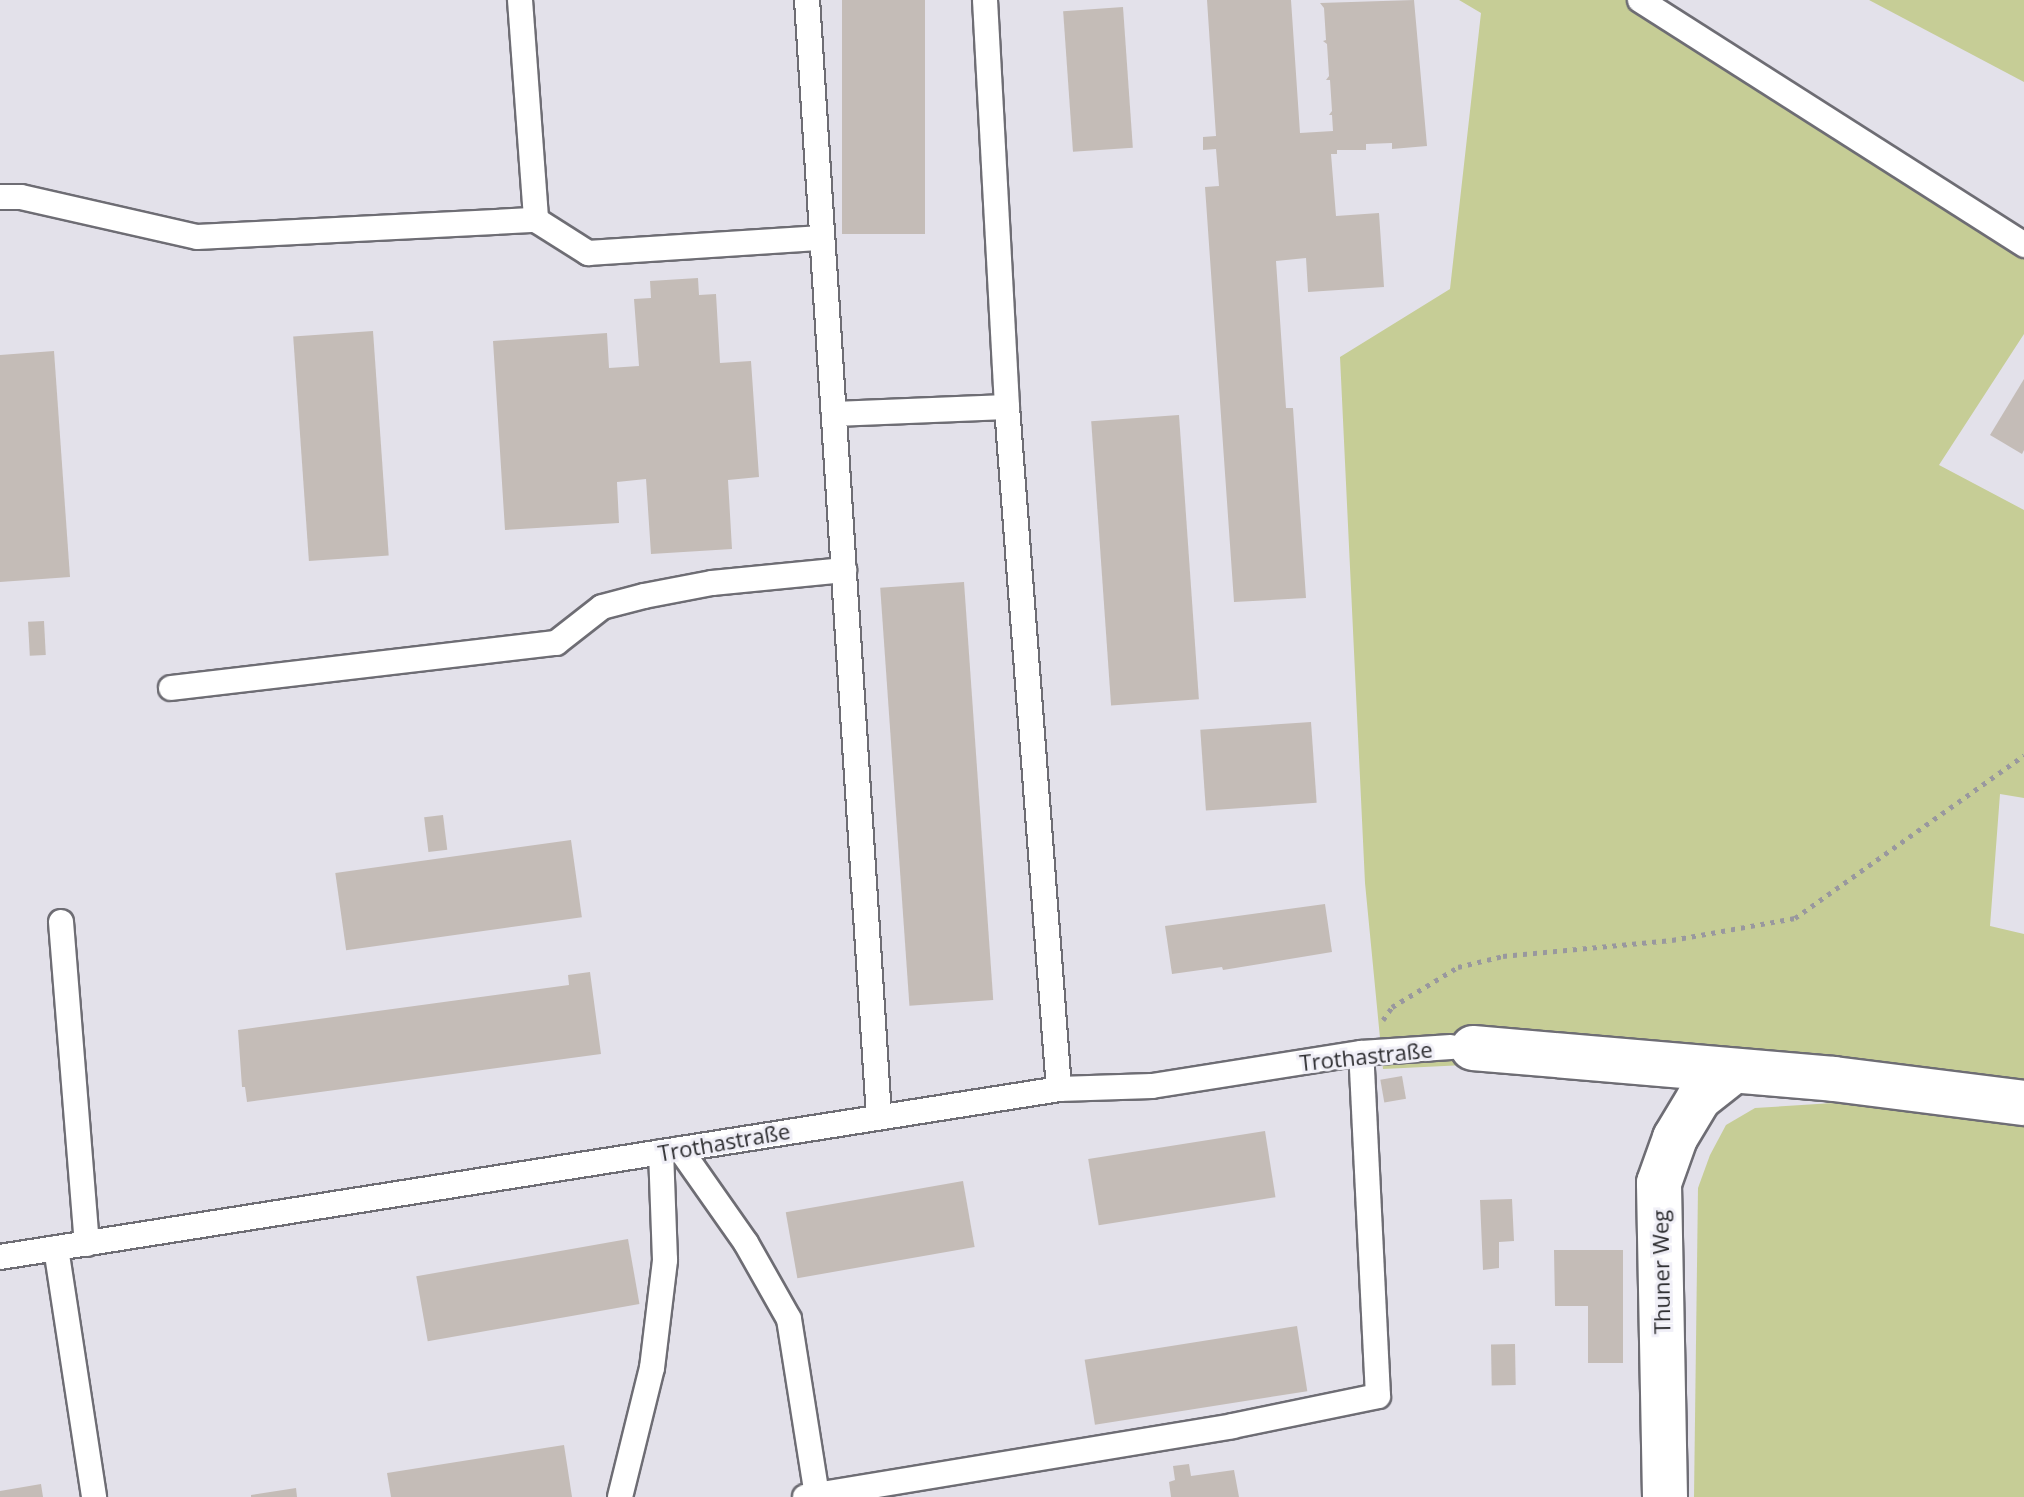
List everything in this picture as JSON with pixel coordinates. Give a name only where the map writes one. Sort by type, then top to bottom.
[{"type":"street","name":"Trothastraße","points":[[1462,1047],[1834,1079],[2024,1103]]},
{"type":"street","name":"Thuner Weg","points":[[1665,1497],[1659,1183],[1675,1138],[1699,1098],[1732,1072]]},
{"type":"lane","points":[[520,0],[536,220]]},
{"type":"lane","points":[[807,0],[879,1116]]},
{"type":"lane","points":[[985,0],[1007,407],[1059,1089]]},
{"type":"lane","points":[[1640,0],[2024,245]]},
{"type":"lane","points":[[0,197],[21,197],[197,237],[536,220],[588,253],[822,238]]},
{"type":"lane","points":[[834,414],[1007,407]]},
{"type":"lane","points":[[171,688],[556,643],[602,607],[644,596],[712,583],[844,570]]},
{"type":"lane","points":[[61,922],[87,1244]]},
{"type":"lane","name":"Trothastraße","points":[[0,1257],[1059,1089],[1152,1086],[1361,1053],[1462,1047]]},
{"type":"lane","points":[[671,1151],[746,1243],[789,1319],[811,1496],[1232,1426],[1378,1396],[1361,1053]]},
{"type":"lane","points":[[620,1497],[652,1368],[665,1260],[671,1151]]},
{"type":"lane","points":[[56,1248],[94,1497]]},
{"type":"path","points":[[1361,1053],[1392,1007],[1458,967],[1503,956],[1672,940],[1795,918],[2024,755]]},
{"type":"green space","points":[[1459,0],[1640,0],[2024,245],[2024,334],[1939,465],[2024,510],[2024,798],[2000,794],[1990,926],[2024,934],[2024,1081],[1773,1050],[1383,1069],[1365,883],[1340,357],[1450,289],[1481,13]]},
{"type":"green space","points":[[1869,0],[2024,0],[2024,82]]},
{"type":"green space","points":[[1833,1103],[2024,1125],[2024,1497],[1694,1497],[1698,1188],[1710,1155],[1726,1125],[1755,1108]]},
{"type":"building","points":[[842,0],[925,0],[925,234],[842,234]]},
{"type":"building","points":[[1207,0],[1291,0],[1300,133],[1333,131],[1332,115],[1329,115],[1332,111],[1330,80],[1326,80],[1329,76],[1327,44],[1323,41],[1326,40],[1324,8],[1320,3],[1414,0],[1427,146],[1392,149],[1392,143],[1366,144],[1366,150],[1337,150],[1337,154],[1331,154],[1336,216],[1379,213],[1384,287],[1308,292],[1306,258],[1276,261],[1286,408],[1293,408],[1306,598],[1234,602],[1205,187],[1219,186],[1216,149],[1203,150],[1203,137],[1216,136]]},
{"type":"building","points":[[1123,7],[1133,148],[1073,152],[1063,11]]},
{"type":"building","points":[[698,278],[699,295],[716,294],[720,363],[751,361],[759,477],[728,480],[732,549],[651,554],[646,479],[617,482],[619,523],[505,530],[493,341],[607,333],[609,368],[639,366],[634,299],[651,298],[650,281]]},
{"type":"building","points":[[373,331],[389,555],[309,561],[293,337]]},
{"type":"building","points":[[54,351],[70,577],[0,582],[0,355]]},
{"type":"building","points":[[2024,379],[2024,450],[2022,454],[1990,435]]},
{"type":"building","points":[[1179,415],[1199,699],[1111,705],[1091,421]]},
{"type":"building","points":[[964,582],[993,1000],[909,1006],[880,588]]},
{"type":"building","points":[[44,621],[46,655],[30,656],[28,622]]},
{"type":"building","points":[[1311,722],[1317,803],[1206,811],[1200,730]]},
{"type":"building","points":[[443,815],[447,850],[428,852],[424,817]]},
{"type":"building","points":[[571,840],[582,917],[346,950],[335,873]]},
{"type":"building","points":[[1325,904],[1332,952],[1223,970],[1222,967],[1172,974],[1165,926]]},
{"type":"building","points":[[590,972],[601,1054],[247,1102],[245,1087],[242,1087],[238,1030],[569,985],[568,975]]},
{"type":"building","points":[[1402,1076],[1406,1099],[1384,1102],[1380,1080]]},
{"type":"building","points":[[1265,1131],[1275,1197],[1099,1225],[1088,1159]]},
{"type":"building","points":[[963,1181],[975,1247],[797,1278],[786,1212]]},
{"type":"building","points":[[1512,1199],[1514,1241],[1499,1242],[1499,1268],[1483,1270],[1480,1200]]},
{"type":"building","points":[[628,1239],[639,1304],[428,1341],[416,1276]]},
{"type":"building","points":[[1554,1250],[1623,1250],[1623,1363],[1588,1363],[1588,1306],[1555,1306]]},
{"type":"building","points":[[1297,1326],[1307,1391],[1095,1425],[1085,1360]]},
{"type":"building","points":[[1491,1344],[1515,1344],[1516,1385],[1492,1385]]},
{"type":"building","points":[[564,1445],[572,1497],[391,1497],[387,1473]]},
{"type":"building","points":[[1189,1464],[1191,1476],[1234,1470],[1239,1497],[1171,1497],[1169,1482],[1175,1480],[1173,1466]]},
{"type":"building","points":[[41,1484],[43,1497],[0,1497],[0,1491]]},
{"type":"building","points":[[296,1488],[297,1497],[251,1497],[251,1495]]}]
